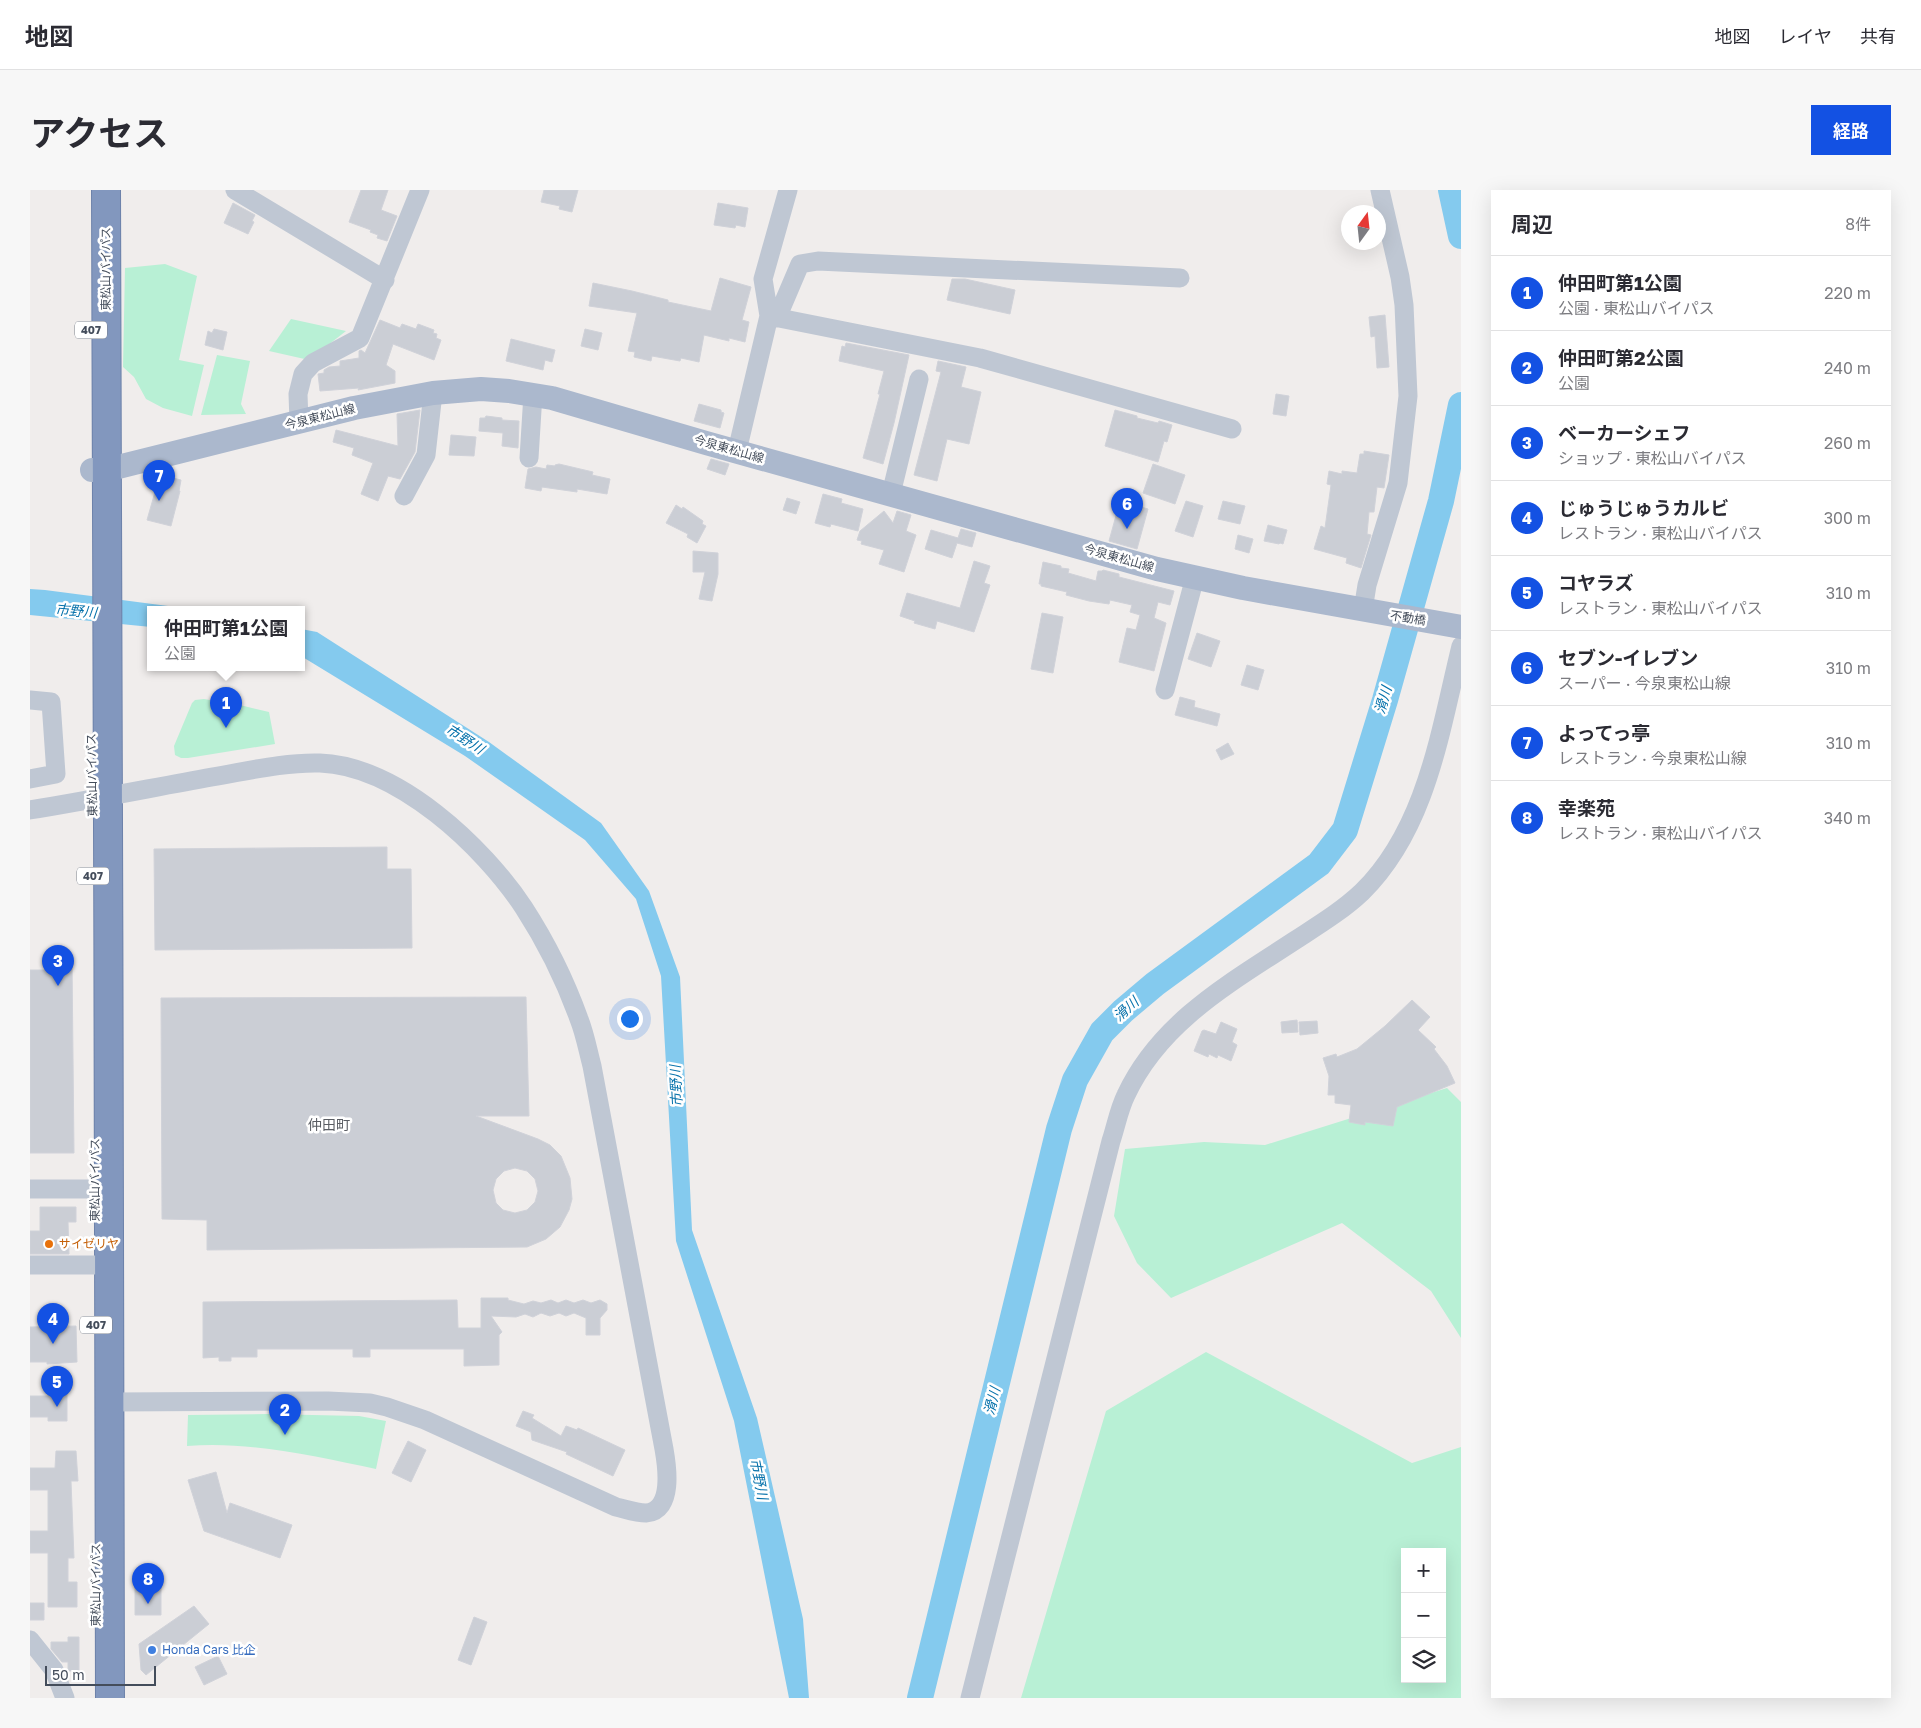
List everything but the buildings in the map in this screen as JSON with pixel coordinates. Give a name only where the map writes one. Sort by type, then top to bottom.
[{"type":"highway","name":"東松山バイパス","points":[[91,190],[99,470]]},
{"type":"highway","name":"東松山バイパス","points":[[106,190],[99,470],[99,663],[111,1402],[110,1698]]},
{"type":"highway","name":"東松山バイパス","points":[[96,1698],[95,1189],[101,798]]},
{"type":"main road","name":"今泉東松山線","points":[[99,470],[354,408],[433,393],[481,389],[533,394],[1156,569],[1243,588],[1362,610]]},
{"type":"main road","name":"不動橋","points":[[1362,610],[1459,633]]},
{"type":"street","points":[[235,190],[385,280]]},
{"type":"street","points":[[299,422],[298,394],[303,374],[313,363],[360,338],[420,190]]},
{"type":"street","points":[[773,317],[763,279],[788,190]]},
{"type":"street","points":[[1362,610],[1367,585],[1398,484],[1408,396],[1404,305],[1400,277],[1380,190]]},
{"type":"street","points":[[737,452],[773,317],[800,264],[818,261],[1180,278]]},
{"type":"street","points":[[773,317],[980,358],[1232,429]]},
{"type":"street","points":[[891,494],[919,379]]},
{"type":"street","points":[[404,496],[426,455],[433,393]]},
{"type":"street","points":[[529,458],[533,394]]},
{"type":"street","points":[[1165,690],[1195,577]]},
{"type":"street","points":[[970,1698],[1110,1142],[1126,1095],[1149,1055],[1182,1019],[1362,892],[1388,860],[1410,823],[1427,783],[1459,633]]},
{"type":"street","points":[[30,700],[51,702],[56,774],[30,779]]},
{"type":"street","points":[[30,810],[292,764],[322,763],[351,768],[407,792],[433,811],[461,836],[502,880],[523,907],[562,976],[579,1019],[592,1066],[664,1449],[667,1471],[666,1494],[658,1509],[652,1512],[634,1512],[616,1507],[425,1420],[387,1406],[370,1403],[328,1401],[111,1402]]},
{"type":"street","points":[[30,1190],[95,1189]]},
{"type":"street","points":[[30,1266],[95,1265]]},
{"type":"street","points":[[30,1640],[54,1670],[65,1698]]},
{"type":"green space","points":[[165,264],[197,276],[179,360],[204,365],[192,416],[163,408],[146,399],[134,377],[123,367],[125,268]]},
{"type":"green space","points":[[291,319],[346,331],[309,360],[269,351]]},
{"type":"green space","points":[[217,355],[250,361],[241,404],[246,414],[201,415]]},
{"type":"green space","points":[[204,699],[269,712],[275,744],[188,758],[181,758],[175,755],[174,746],[192,703],[195,700]]},
{"type":"green space","points":[[1447,1088],[1461,1102],[1461,1338],[1431,1291],[1342,1223],[1171,1298],[1137,1263],[1114,1216],[1125,1149],[1204,1142],[1265,1145]]},
{"type":"green space","points":[[1206,1352],[1412,1463],[1461,1447],[1461,1698],[1021,1698],[1106,1411]]},
{"type":"green space","points":[[188,1415],[359,1416],[386,1421],[376,1469],[306,1455],[258,1448],[211,1445],[187,1446]]},
{"type":"water","name":"市野川","points":[[30,589],[168,606],[147,606],[147,627],[30,615]]},
{"type":"water","name":"市野川","points":[[305,630],[317,632],[489,742],[601,823],[649,891],[680,977],[692,1230],[757,1418],[803,1619],[809,1698],[789,1698],[734,1421],[676,1241],[661,976],[636,899],[585,840],[465,756],[305,658]]},
{"type":"waterway","name":"滑川","points":[[1451,190],[1461,236]]},
{"type":"waterway","name":"滑川","points":[[920,1698],[1059,1129],[1075,1080],[1102,1032],[1123,1011],[1155,984],[1319,864],[1345,830],[1385,700],[1441,501],[1461,405]]},
{"type":"place","name":"よってっ亭","points":[[159,501]]},
{"type":"place","name":"セブン-イレブン","points":[[1127,529]]},
{"type":"place","name":"仲田町第1公園","points":[[226,728]]},
{"type":"place","name":"ベーカーシェフ","points":[[58,986]]},
{"type":"place","name":"サイゼリヤ","points":[[49,1244]]},
{"type":"place","name":"じゅうじゅうカルビ","points":[[53,1344]]},
{"type":"place","name":"コヤラズ","points":[[57,1407]]},
{"type":"place","name":"仲田町第2公園","points":[[285,1435]]},
{"type":"place","name":"幸楽苑","points":[[148,1604]]},
{"type":"place","name":"Honda Cars 比企","points":[[152,1650]]},
{"type":"district","name":"仲田町","points":[[329,1125]]}]
